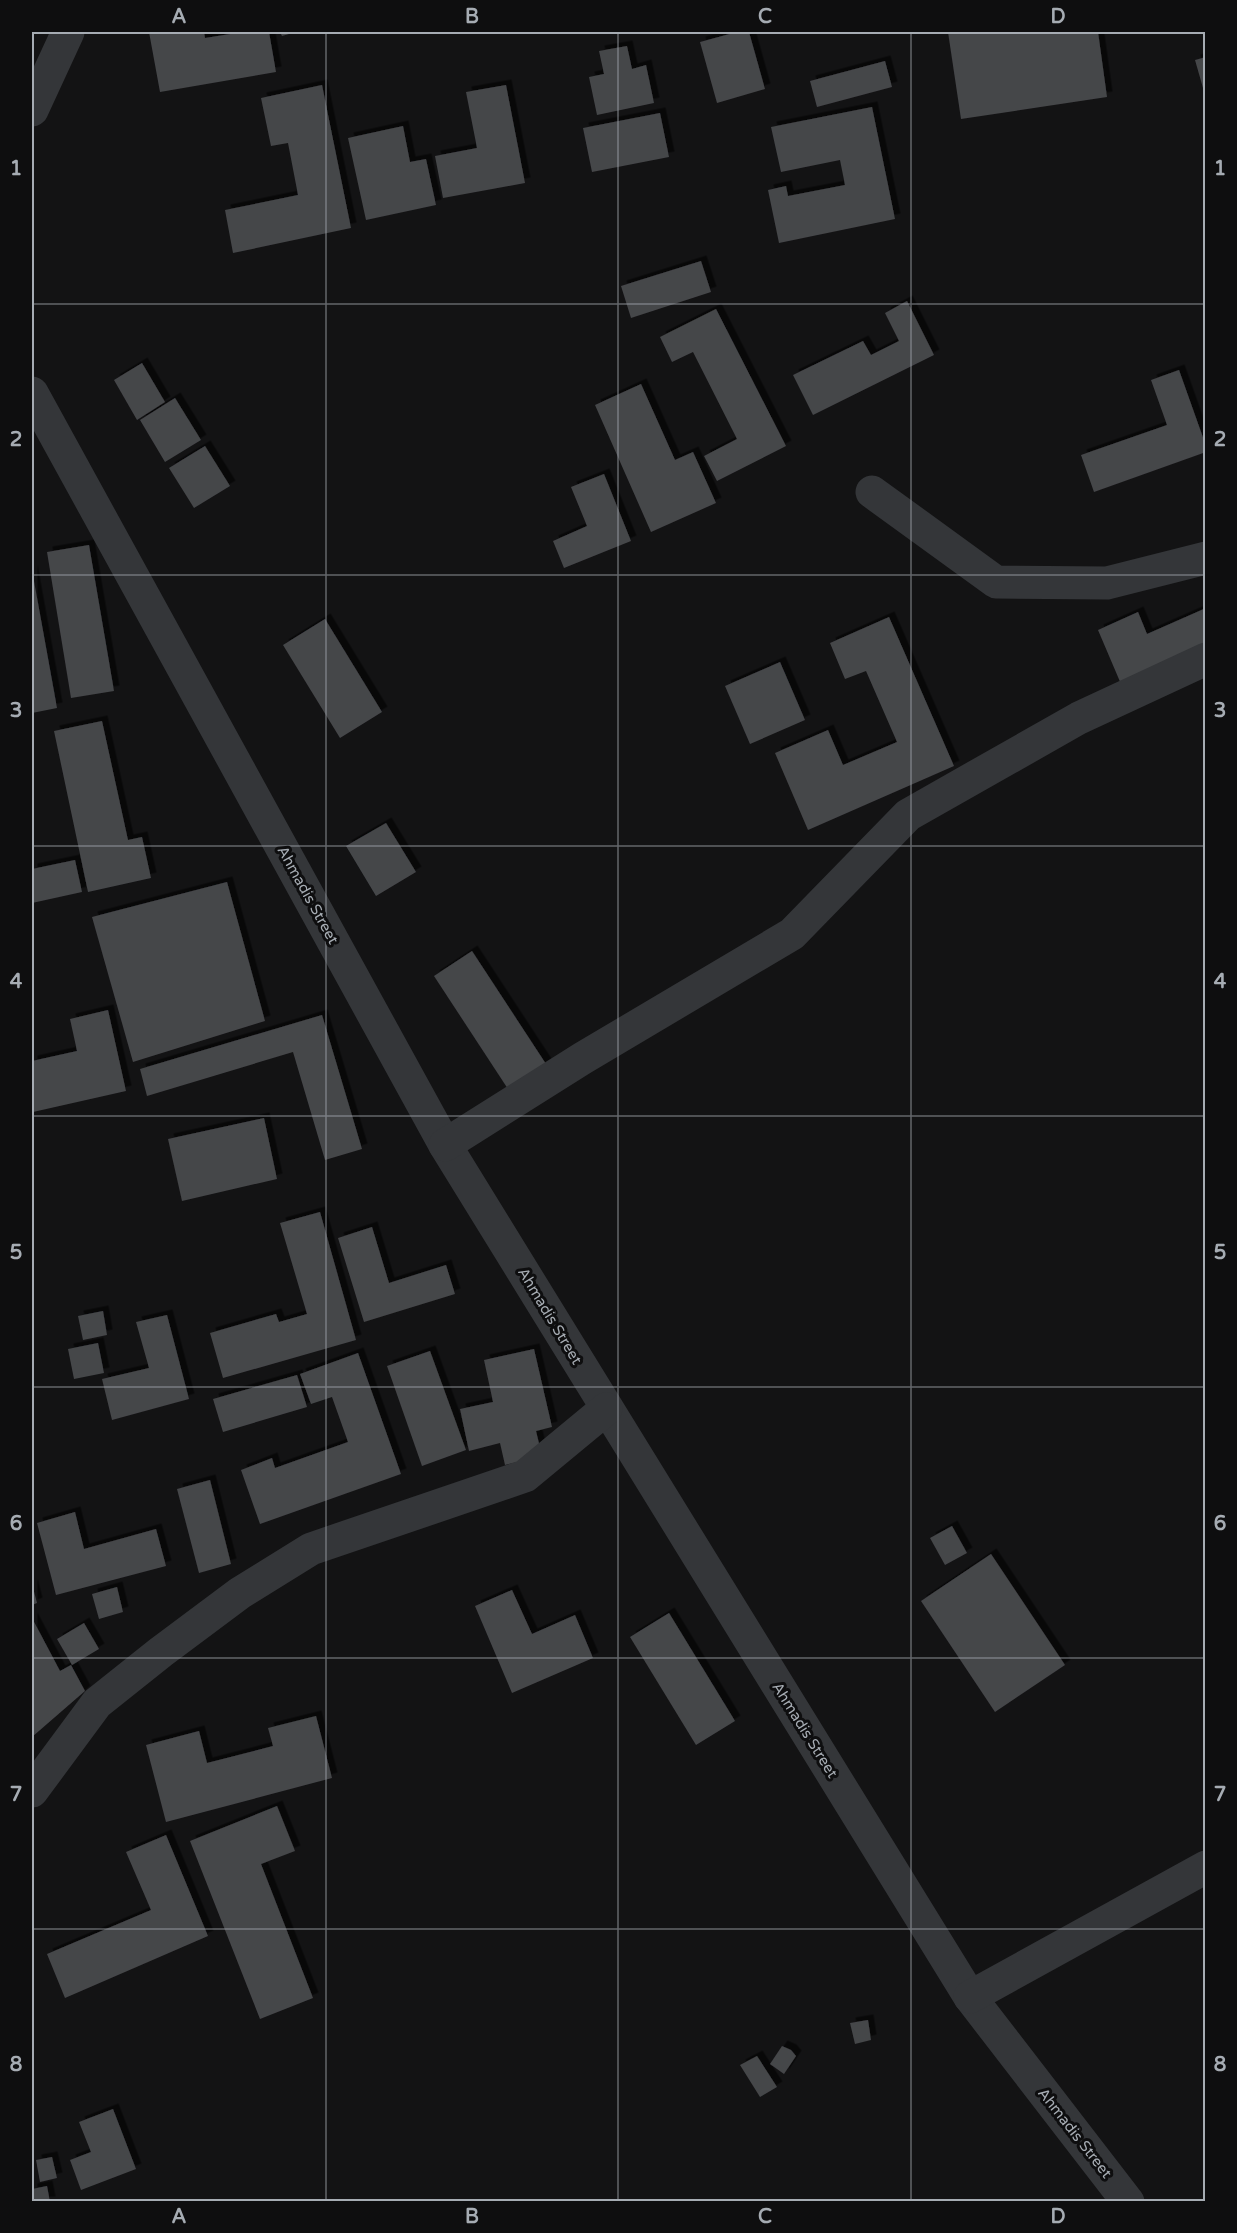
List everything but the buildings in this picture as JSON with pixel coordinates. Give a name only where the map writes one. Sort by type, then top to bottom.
[{"type":"street","points":[[32,110],[68,32]]},
{"type":"street","name":"Ahmadis Street","points":[[32,393],[445,1145],[970,1997],[1128,2202]]},
{"type":"street","points":[[872,492],[996,582],[1107,583],[1206,558]]},
{"type":"street","points":[[445,1145],[583,1058],[792,934],[908,815],[1079,718],[1206,659]]},
{"type":"street","points":[[32,1791],[97,1703],[240,1593],[311,1550],[525,1476],[606,1409]]},
{"type":"street","points":[[970,1997],[1206,1867]]}]
